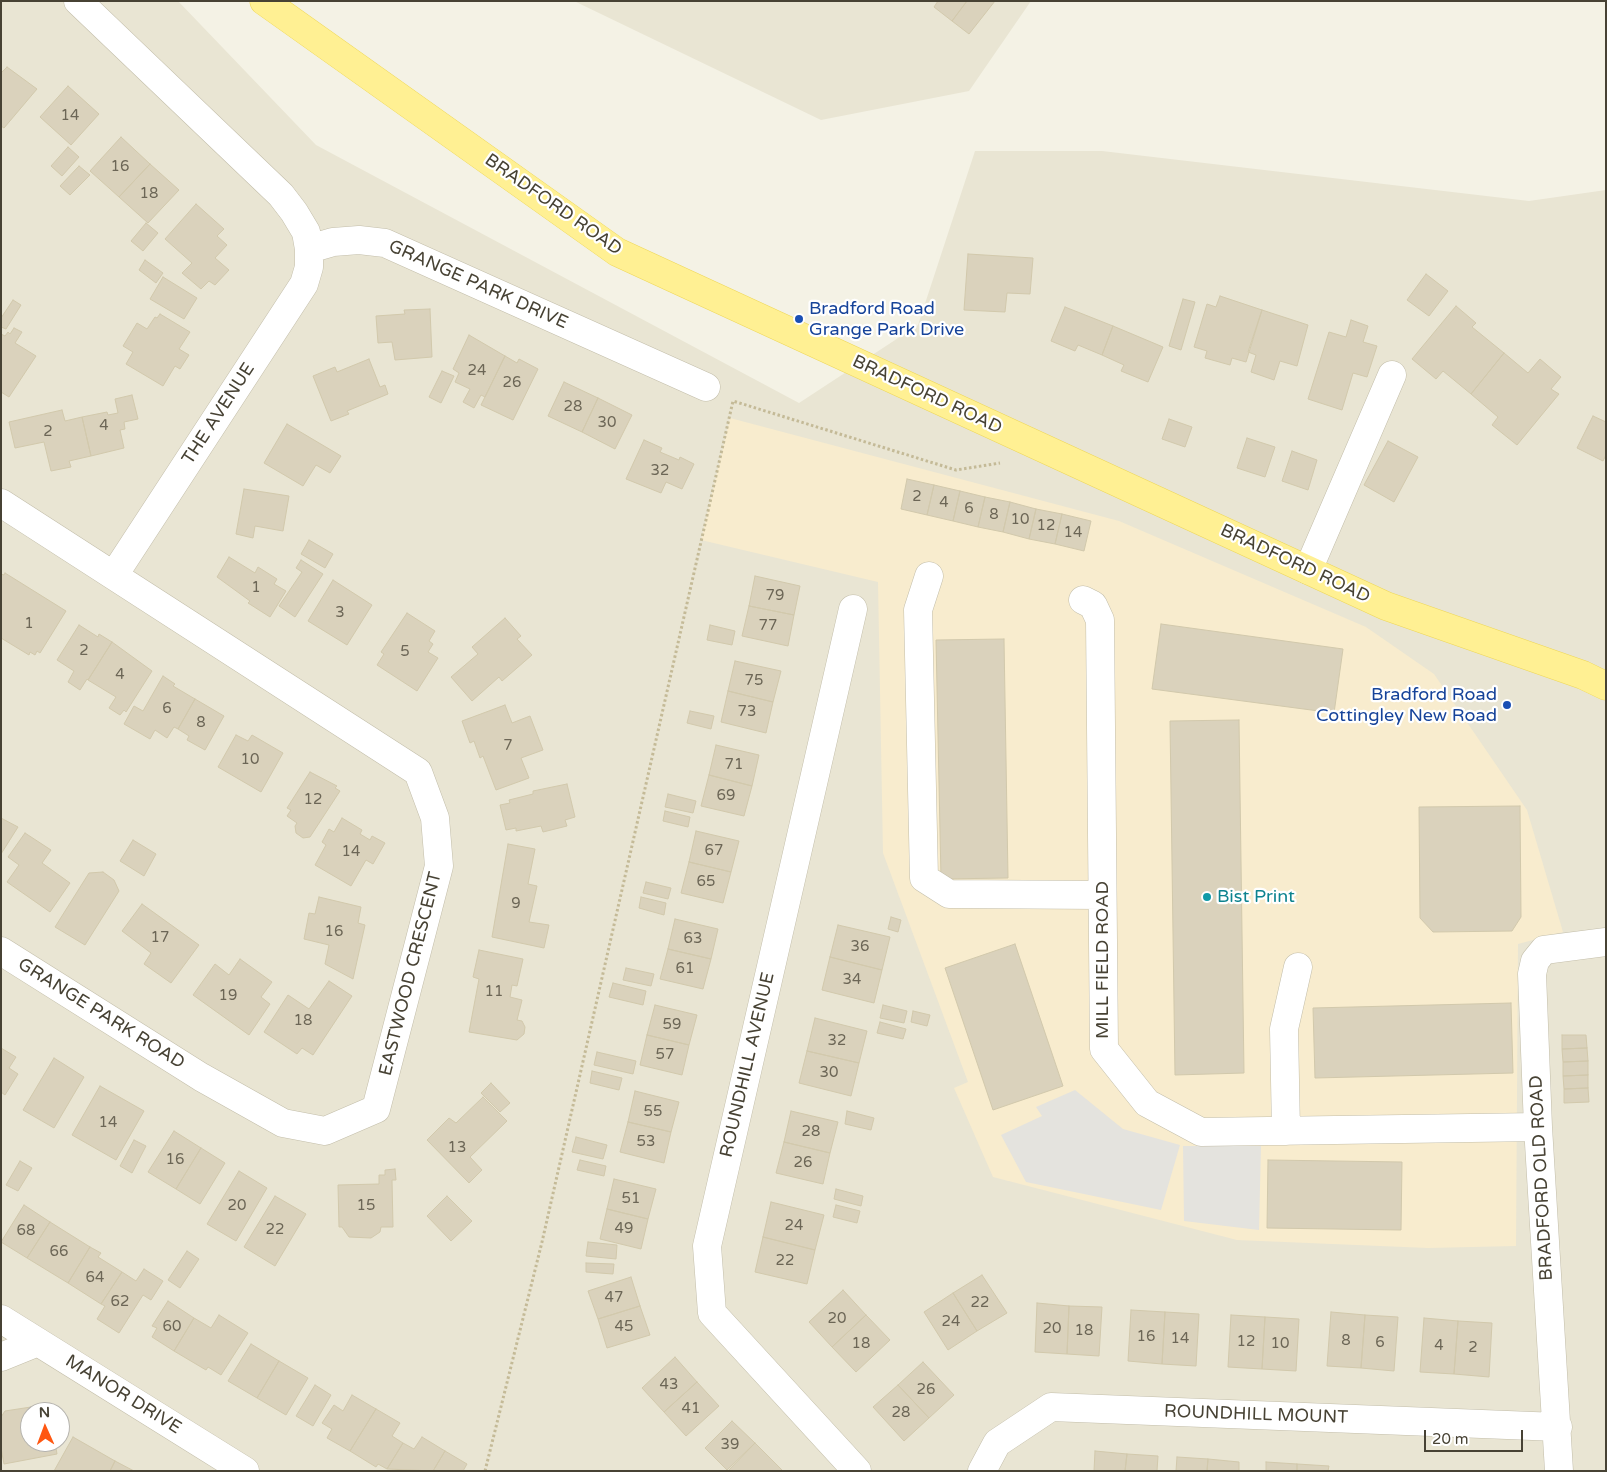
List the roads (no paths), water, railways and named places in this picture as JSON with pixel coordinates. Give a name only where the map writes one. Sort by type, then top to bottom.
[{"type":"main road","name":"BRADFORD ROAD","points":[[264,1],[617,252],[1386,606],[1598,680]]},
{"type":"street","points":[[78,1],[281,195],[306,232],[309,249]]},
{"type":"street","name":"GRANGE PARK DRIVE","points":[[309,249],[333,242],[359,240],[386,243],[706,387]]},
{"type":"street","name":"THE AVENUE","points":[[114,575],[304,284],[309,267],[309,249]]},
{"type":"street","points":[[1308,570],[1392,375]]},
{"type":"street","points":[[1,503],[114,575]]},
{"type":"street","name":"EASTWOOD CRESCENT","points":[[114,575],[418,772],[435,818],[439,866],[376,1109],[325,1131],[283,1123],[201,1077]]},
{"type":"street","points":[[929,576],[918,610],[924,878],[949,894],[1102,895]]},
{"type":"street","name":"MILL FIELD ROAD","points":[[1083,600],[1093,606],[1100,620],[1104,1049],[1147,1103],[1201,1132],[1538,1127]]},
{"type":"street","name":"ROUNDHILL AVENUE","points":[[852,610],[707,1246],[712,1313],[857,1471]]},
{"type":"street","name":"BRADFORD OLD ROAD","points":[[1559,1471],[1558,1428],[1538,1127],[1532,974],[1535,961],[1544,950],[1606,942]]},
{"type":"street","name":"GRANGE PARK ROAD","points":[[1,951],[201,1077]]},
{"type":"street","points":[[1286,1131],[1284,1029],[1298,967]]},
{"type":"street","name":"MANOR DRIVE","points":[[1,1319],[244,1471]]},
{"type":"street","points":[[1,1357],[38,1342]]},
{"type":"street","name":"ROUNDHILL MOUNT","points":[[982,1471],[997,1443],[1051,1407],[1558,1428]]},
{"type":"place","name":"Bradford Road Grange Park Drive","points":[[799,319]]},
{"type":"place","name":"Bradford Road Cottingley New Road","points":[[1507,705]]},
{"type":"place","name":"Bist Print","points":[[1207,897]]}]
